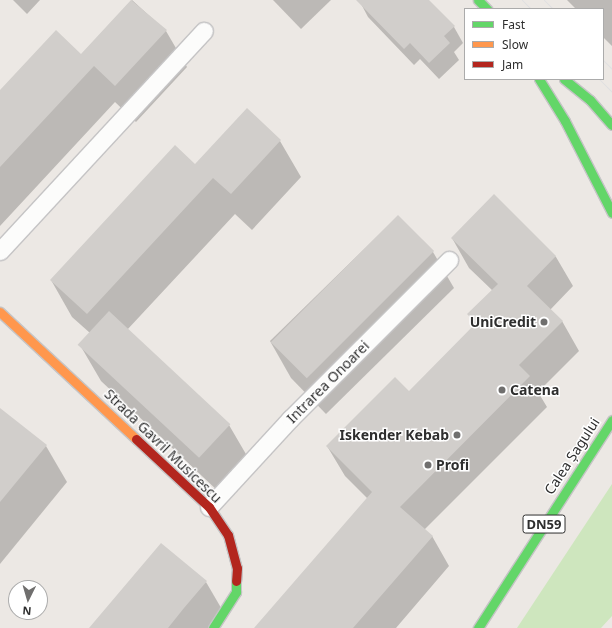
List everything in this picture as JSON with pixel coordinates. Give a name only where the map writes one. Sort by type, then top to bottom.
[{"type":"street","points":[[478,0],[485,8]]},
{"type":"street","points":[[540,80],[565,121],[612,213]]},
{"type":"street","points":[[565,80],[590,100],[612,125]]},
{"type":"street","name":"Strada Gavril Musicescu","points":[[0,312],[209,507],[228,534],[237,568],[236,592],[224,614],[213,628]]},
{"type":"street","name":"Calea Șagului","points":[[478,628],[612,420]]},
{"type":"lane","points":[[0,251],[204,31]]},
{"type":"lane","name":"Intrarea Onoarei","points":[[209,507],[290,419],[449,260]]},
{"type":"green space","points":[[612,484],[612,616],[601,628],[517,628]]},
{"type":"building","points":[[131,0],[167,30],[115,86],[94,66],[0,167],[0,90],[56,30],[81,54]]},
{"type":"building","points":[[356,0],[429,0],[455,26],[444,36],[450,43],[429,63],[410,43],[404,49]]},
{"type":"building","points":[[247,108],[281,140],[231,194],[213,178],[87,314],[50,280],[175,145],[195,164]]},
{"type":"building","points":[[494,194],[556,256],[527,286],[563,321],[519,365],[530,376],[400,507],[433,536],[353,628],[254,628],[372,492],[326,446],[395,377],[409,391],[476,323],[467,314],[498,284],[451,238]]},
{"type":"building","points":[[398,215],[434,251],[307,378],[271,342]]},
{"type":"building","points":[[109,311],[230,424],[199,458],[78,345]]},
{"type":"building","points":[[0,408],[47,445],[0,502]]},
{"type":"building","points":[[161,543],[207,581],[168,628],[89,628]]},
{"type":"tram line","points":[[522,0],[530,8]]},
{"type":"tram line","points":[[544,0],[552,8]]},
{"type":"tram line","points":[[604,61],[612,69]]},
{"type":"tram line","points":[[600,80],[612,92]]},
{"type":"traffic: fast","points":[[478,0],[486,8]]},
{"type":"traffic: fast","points":[[540,80],[565,121],[612,213]]},
{"type":"traffic: fast","points":[[565,80],[590,100],[612,125]]},
{"type":"traffic: fast","points":[[478,628],[612,420]]},
{"type":"traffic: fast","points":[[213,628],[236,592],[236,581]]},
{"type":"traffic: slow","points":[[0,312],[136,439]]},
{"type":"traffic: jam","points":[[136,439],[209,507],[228,535],[237,568],[236,581]]},
{"type":"place","name":"UniCredit","points":[[544,322]]},
{"type":"place","name":"Catena","points":[[502,390]]},
{"type":"place","name":"Iskender Kebab","points":[[457,435]]},
{"type":"place","name":"Profi","points":[[428,465]]}]
